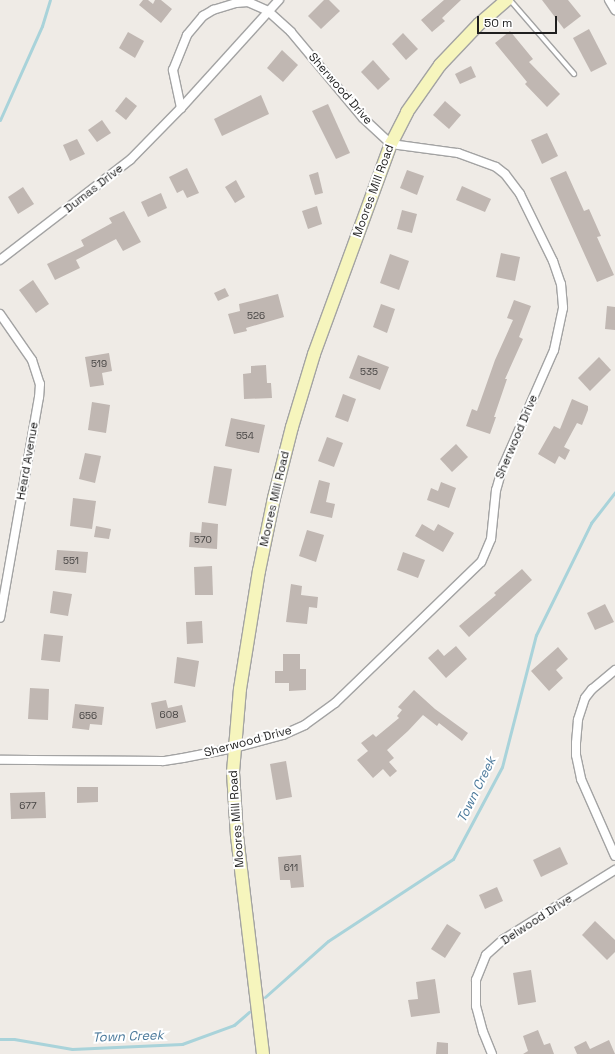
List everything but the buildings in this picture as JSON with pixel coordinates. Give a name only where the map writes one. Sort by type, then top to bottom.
[{"type":"street","name":"Dumas Drive","points":[[0,260],[130,160],[181,108],[279,0]]},
{"type":"street","name":"Moores Mill Road","points":[[263,1054],[237,836],[233,772],[240,689],[259,572],[274,498],[292,427],[314,354],[391,144],[406,112],[440,65],[479,24],[509,0]]},
{"type":"street","points":[[609,0],[615,10]]},
{"type":"street","points":[[181,108],[173,70],[187,35],[203,16],[213,10],[236,3],[248,2],[268,11]]},
{"type":"street","name":"Sherwood Drive","points":[[0,760],[162,761],[234,748],[283,735],[305,725],[335,703],[480,562],[491,539],[496,490],[503,466],[554,350],[562,314],[561,284],[553,261],[520,194],[505,174],[484,162],[458,153],[391,144],[362,118],[292,32],[268,11]]},
{"type":"street","name":"Heard Avenue","points":[[0,314],[32,360],[40,384],[39,397],[0,618]]},
{"type":"street","points":[[615,670],[592,689],[585,698],[578,720],[576,743],[581,779],[615,856]]},
{"type":"street","name":"Delwood Drive","points":[[492,1054],[483,1032],[476,1006],[476,980],[486,956],[504,939],[615,870]]},
{"type":"lane","points":[[509,0],[574,74]]},
{"type":"waterway","points":[[0,120],[42,26],[50,0]]},
{"type":"waterway","name":"Town Creek","points":[[265,997],[328,941],[453,859],[502,767],[536,635],[591,523],[615,492]]},
{"type":"waterway","name":"Town Creek","points":[[0,1039],[14,1039],[72,1049],[182,1044],[234,1025],[249,1012]]}]
